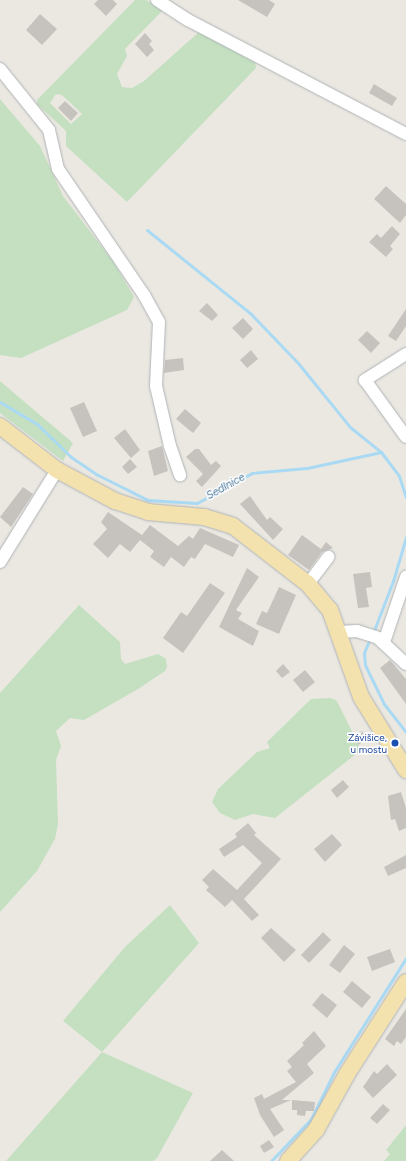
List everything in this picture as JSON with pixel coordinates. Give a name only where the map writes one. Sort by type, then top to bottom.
[{"type":"main road","points":[[0,426],[57,470],[103,496],[137,509],[227,523],[247,535],[308,584],[326,603],[339,632],[361,697],[406,770]]},
{"type":"main road","points":[[288,1161],[316,1130],[347,1074],[406,982]]},
{"type":"street","points":[[157,0],[188,20],[406,134]]},
{"type":"street","points":[[0,69],[49,130],[58,169],[144,295],[159,322],[156,386],[170,446],[180,475]]},
{"type":"street","points":[[406,354],[365,380],[406,437]]},
{"type":"street","points":[[0,562],[57,470]]},
{"type":"street","points":[[308,584],[328,557]]},
{"type":"street","points":[[382,640],[406,578]]},
{"type":"street","points":[[339,632],[357,631],[382,640],[406,664]]},
{"type":"green space","points":[[135,0],[146,0],[163,10],[125,49],[127,56],[117,74],[122,87],[132,88],[144,81],[199,32],[255,62],[256,68],[127,202],[66,146],[66,131],[37,104],[37,100]],"holes":[[[56,94],[62,95],[82,114],[71,124],[50,103]]]},
{"type":"green space","points":[[0,99],[40,146],[63,196],[114,263],[134,297],[127,310],[21,358],[0,355]]},
{"type":"green space","points":[[0,381],[73,443],[63,461],[0,413]]},
{"type":"green space","points":[[79,605],[120,642],[121,659],[125,664],[158,654],[166,659],[167,667],[165,671],[138,689],[84,720],[70,718],[56,731],[61,746],[56,760],[58,824],[55,839],[37,871],[0,912],[0,693]]},
{"type":"green space","points":[[330,698],[336,700],[361,750],[275,818],[253,814],[235,820],[220,813],[212,802],[218,789],[257,752],[270,748],[267,742],[311,699]]},
{"type":"green space","points":[[170,905],[199,943],[102,1052],[63,1021],[125,947]]},
{"type":"green space","points":[[102,1052],[193,1093],[157,1158],[153,1161],[6,1161]]},
{"type":"green space","points":[[406,1125],[406,1161],[384,1161],[390,1154],[386,1150]]},
{"type":"building","points":[[98,0],[113,0],[117,4],[106,16],[94,4]]},
{"type":"building","points":[[238,0],[269,0],[275,4],[267,17]]},
{"type":"building","points":[[40,14],[57,29],[42,45],[26,30]]},
{"type":"building","points":[[145,33],[152,41],[149,44],[154,50],[147,57],[135,44]]},
{"type":"building","points":[[374,84],[397,98],[392,106],[369,93]]},
{"type":"building","points":[[65,101],[78,113],[71,121],[58,108]]},
{"type":"building","points":[[386,186],[406,204],[406,215],[400,223],[374,199]]},
{"type":"building","points":[[392,226],[400,234],[390,246],[393,249],[386,257],[369,242],[377,234],[381,238]]},
{"type":"building","points":[[207,303],[218,315],[212,321],[199,311]]},
{"type":"building","points":[[406,309],[406,326],[396,341],[388,336]]},
{"type":"building","points":[[243,318],[253,329],[243,339],[232,328]]},
{"type":"building","points":[[367,331],[380,343],[371,353],[358,340]]},
{"type":"building","points":[[251,350],[258,359],[247,368],[240,360]]},
{"type":"building","points":[[183,358],[184,370],[164,373],[165,360]]},
{"type":"building","points":[[84,402],[97,431],[83,437],[70,408]]},
{"type":"building","points":[[185,409],[201,423],[193,433],[176,419]]},
{"type":"building","points":[[125,429],[140,450],[131,458],[114,438]]},
{"type":"building","points":[[162,446],[168,471],[154,476],[148,451]]},
{"type":"building","points":[[195,449],[199,449],[211,465],[216,461],[221,466],[202,487],[196,481],[203,474],[186,457]]},
{"type":"building","points":[[130,459],[137,467],[128,474],[122,467]]},
{"type":"building","points":[[23,487],[33,494],[11,527],[0,517]]},
{"type":"building","points":[[250,496],[267,520],[270,517],[283,529],[273,540],[240,504]]},
{"type":"building","points":[[108,512],[142,535],[150,525],[178,546],[189,536],[193,539],[200,528],[239,545],[233,557],[205,544],[195,559],[191,557],[184,567],[171,557],[164,567],[150,557],[154,551],[140,540],[130,552],[120,544],[108,558],[93,544],[107,529],[101,522]]},
{"type":"building","points":[[302,535],[321,549],[326,542],[333,548],[322,552],[309,570],[288,555]]},
{"type":"building","points":[[247,568],[259,577],[236,610],[242,613],[238,619],[259,631],[253,646],[219,627]]},
{"type":"building","points":[[370,572],[372,587],[366,588],[369,607],[358,608],[353,574]]},
{"type":"building","points":[[210,583],[225,593],[183,653],[163,638],[181,612],[187,616]]},
{"type":"building","points":[[279,587],[296,595],[279,634],[256,624],[262,611],[267,613]]},
{"type":"building","points":[[390,660],[406,679],[406,704],[380,668]]},
{"type":"building","points":[[283,664],[290,672],[282,678],[276,671]]},
{"type":"building","points":[[305,670],[315,682],[303,692],[293,680]]},
{"type":"building","points":[[362,731],[367,740],[358,745],[353,736]]},
{"type":"building","points":[[343,780],[349,787],[337,798],[331,790]]},
{"type":"building","points":[[401,792],[406,808],[406,828],[399,831],[395,819],[391,820],[388,796]]},
{"type":"building","points":[[248,823],[256,833],[254,835],[281,859],[244,899],[259,915],[252,921],[232,900],[225,907],[206,890],[209,887],[202,880],[213,869],[237,890],[262,863],[243,845],[224,857],[219,849],[237,837],[235,834]]},
{"type":"building","points":[[332,834],[342,845],[325,862],[314,849]]},
{"type":"building","points":[[406,855],[406,868],[388,876],[384,867]]},
{"type":"building","points":[[271,928],[296,950],[284,962],[261,938]]},
{"type":"building","points":[[323,932],[331,940],[309,963],[301,955]]},
{"type":"building","points":[[344,945],[355,954],[340,973],[329,965]]},
{"type":"building","points":[[390,949],[395,962],[372,971],[367,957]]},
{"type":"building","points":[[352,981],[371,997],[362,1008],[343,992]]},
{"type":"building","points":[[322,993],[337,1005],[327,1018],[312,1005]]},
{"type":"building","points":[[406,1009],[406,1037],[401,1044],[397,1041],[394,1046],[385,1039]]},
{"type":"building","points":[[314,1031],[326,1046],[307,1064],[314,1073],[282,1100],[291,1100],[270,1109],[284,1130],[274,1137],[260,1115],[254,1098],[262,1094],[264,1099],[296,1082],[287,1071],[292,1067],[287,1061],[304,1045],[302,1043]]},
{"type":"building","points":[[387,1064],[397,1075],[373,1098],[363,1087],[374,1071],[377,1074]]},
{"type":"building","points":[[292,1100],[315,1102],[314,1111],[306,1111],[305,1116],[297,1115],[297,1110],[292,1110]]},
{"type":"building","points":[[383,1104],[390,1110],[377,1124],[370,1118]]},
{"type":"building","points":[[269,1140],[274,1147],[264,1153],[260,1146]]},
{"type":"building","points":[[222,1150],[234,1161],[210,1161]]},
{"type":"waterway","points":[[147,230],[250,313],[298,363],[350,427],[381,452]]},
{"type":"waterway","name":"Sedlnice","points":[[0,402],[37,424],[71,457],[98,475],[148,500],[197,503],[252,473],[307,468],[381,452],[399,476],[406,498]]},
{"type":"waterway","name":"Sedlnice","points":[[373,633],[393,581],[406,537]]},
{"type":"waterway","name":"Sedlnice","points":[[370,638],[364,653],[365,665],[384,704],[406,732]]},
{"type":"waterway","points":[[271,1161],[311,1119],[334,1072],[406,958]]},
{"type":"place","name":"Závišice, u mostu","points":[[395,743]]}]
